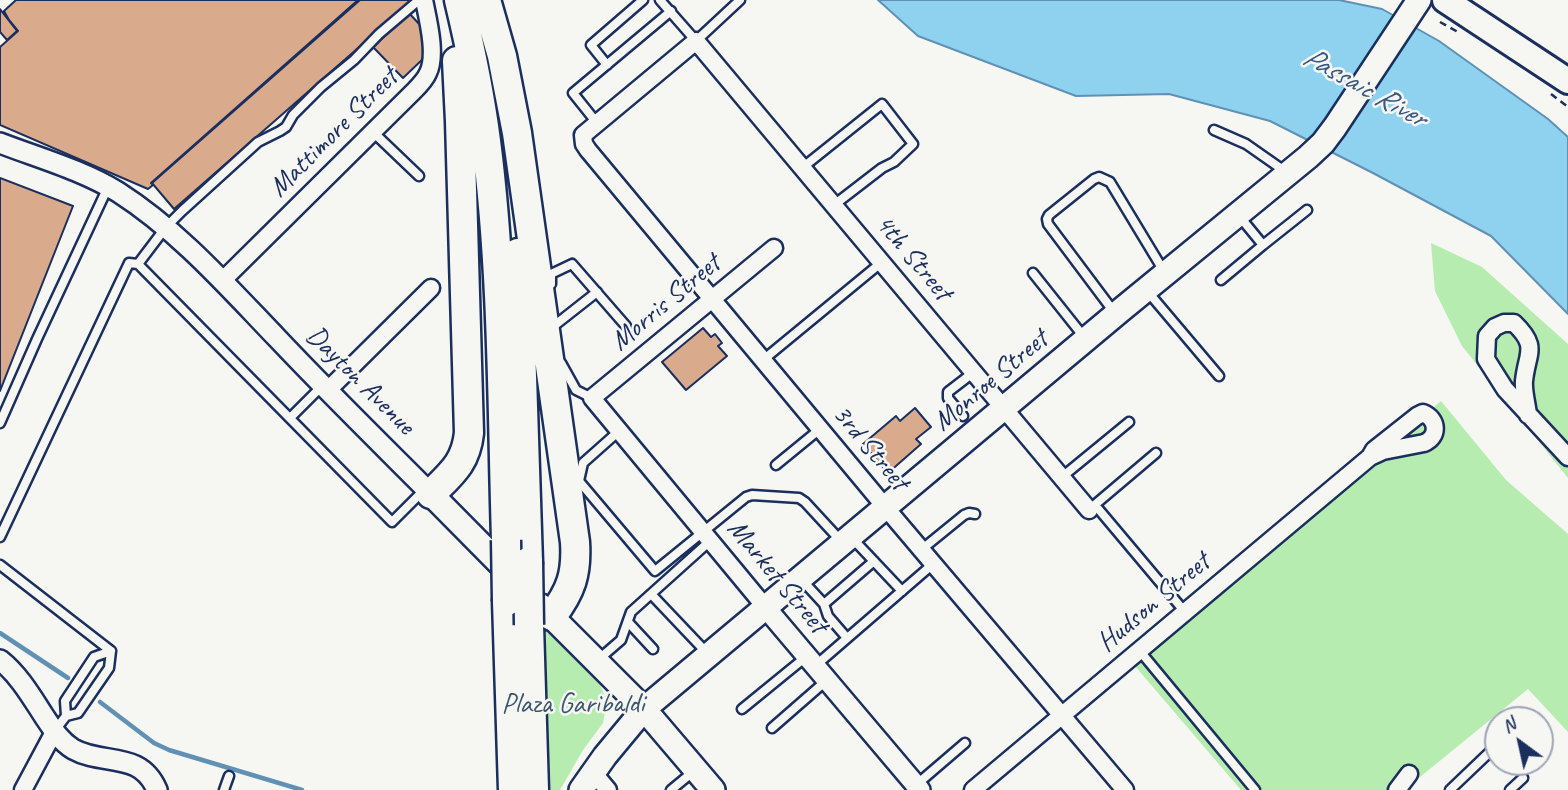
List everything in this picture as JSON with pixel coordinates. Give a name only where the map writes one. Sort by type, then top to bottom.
[{"type":"highway","points":[[428,491],[456,468],[468,447],[469,433],[459,94],[455,44],[447,0]]},
{"type":"highway","points":[[458,0],[478,92],[492,199],[500,333],[513,790]]},
{"type":"highway","points":[[481,0],[507,136],[516,220],[527,562],[540,621],[534,777]]},
{"type":"highway","points":[[486,0],[502,56],[517,132],[575,542],[575,566],[570,589],[562,603],[540,621]]},
{"type":"main road","points":[[1445,0],[1568,81]]},
{"type":"main road","name":"Monroe Street","points":[[594,784],[644,709],[1116,314],[1308,158],[1335,127],[1415,5]]},
{"type":"main road","name":"Dayton Avenue","points":[[428,491],[540,621],[596,661],[644,709],[713,790]]},
{"type":"street","name":"Mattimore Street","points":[[222,281],[427,76],[431,64],[431,49],[424,0]]},
{"type":"street","points":[[597,122],[696,41]]},
{"type":"street","name":"4th Street","points":[[696,41],[1062,477],[1092,507]]},
{"type":"street","name":"3rd Street","points":[[597,122],[583,135],[588,150],[1125,790]]},
{"type":"street","name":"Dayton Avenue","points":[[0,143],[108,187],[166,227],[428,491]]},
{"type":"street","name":"Morris Street","points":[[592,398],[774,248]]},
{"type":"street","points":[[325,388],[431,288]]},
{"type":"street","points":[[1528,415],[1523,383],[1531,350],[1526,334],[1514,323],[1504,323],[1495,327],[1487,336],[1486,359],[1504,388],[1528,415],[1568,457]]},
{"type":"street","name":"Market Street","points":[[592,398],[918,788]]},
{"type":"street","name":"Hudson Street","points":[[972,790],[1370,457]]},
{"type":"street","points":[[0,660],[60,724],[70,747],[139,767],[153,780],[157,790]]},
{"type":"street","points":[[23,790],[60,724]]},
{"type":"street","points":[[1399,790],[1409,774]]},
{"type":"lane","points":[[138,264],[166,227],[258,142],[286,127],[293,115],[321,87],[419,0]]},
{"type":"lane","points":[[607,65],[591,44],[643,0]]},
{"type":"lane","points":[[660,0],[696,41],[740,0]]},
{"type":"lane","points":[[597,122],[573,93],[671,11]]},
{"type":"lane","points":[[803,168],[882,104],[913,144],[894,162],[882,168],[834,205]]},
{"type":"lane","points":[[1214,130],[1246,144],[1288,174]]},
{"type":"lane","points":[[373,132],[419,176]]},
{"type":"lane","points":[[1116,314],[1048,224],[1046,219],[1049,215],[1094,179],[1105,179],[1110,182],[1165,274]]},
{"type":"lane","points":[[0,423],[108,187]]},
{"type":"lane","points":[[1221,279],[1307,210]]},
{"type":"lane","points":[[1238,215],[1263,245]]},
{"type":"lane","points":[[763,360],[882,262]]},
{"type":"lane","points":[[0,537],[129,263],[138,264],[392,522],[428,491]]},
{"type":"lane","points":[[551,289],[551,274],[572,264],[626,326]]},
{"type":"lane","points":[[1033,273],[1086,340]]},
{"type":"lane","points":[[1146,290],[1219,376]]},
{"type":"lane","points":[[553,313],[555,329],[597,292]]},
{"type":"lane","points":[[558,351],[563,369],[576,390],[592,398]]},
{"type":"lane","points":[[963,416],[948,398],[948,392],[974,372]]},
{"type":"lane","points":[[290,418],[325,388]]},
{"type":"lane","points":[[1062,477],[1129,422]]},
{"type":"lane","points":[[776,465],[820,429]]},
{"type":"lane","points":[[619,431],[583,463],[579,481],[655,571],[707,537]]},
{"type":"lane","points":[[1156,453],[1092,507],[1185,612]]},
{"type":"lane","points":[[596,661],[621,640],[631,612],[746,497],[752,495],[799,498],[874,561],[902,591]]},
{"type":"lane","points":[[921,550],[964,515],[975,514]]},
{"type":"lane","points":[[824,604],[874,561]]},
{"type":"lane","points":[[772,728],[816,667],[933,564]]},
{"type":"lane","points":[[0,565],[111,651]]},
{"type":"lane","points":[[802,579],[824,604],[828,617],[847,638]]},
{"type":"lane","points":[[651,594],[709,655]]},
{"type":"lane","points":[[628,622],[653,649]]},
{"type":"lane","points":[[1139,650],[1255,790]]},
{"type":"lane","points":[[60,724],[65,701],[94,657],[111,651]]},
{"type":"lane","points":[[60,724],[78,713],[109,668],[111,651]]},
{"type":"lane","points":[[742,709],[816,667]]},
{"type":"lane","points":[[918,788],[965,743]]},
{"type":"lane","points":[[1450,790],[1484,757]]},
{"type":"lane","points":[[671,790],[696,769]]},
{"type":"lane","points":[[224,790],[229,776]]},
{"type":"lane","points":[[1510,790],[1523,778]]},
{"type":"green space","points":[[1431,243],[1482,267],[1568,344],[1568,478],[1462,346],[1435,291]]},
{"type":"green space","points":[[1441,401],[1506,480],[1568,534],[1568,732],[1554,717],[1554,706],[1544,706],[1528,689],[1507,706],[1484,706],[1484,725],[1404,790],[1241,790],[1129,659]]},
{"type":"green space","name":"Plaza Garibaldi","points":[[538,621],[599,682],[607,701],[603,723],[583,750],[560,790],[515,790]]},
{"type":"water","name":"Passaic River","points":[[878,0],[1339,0],[1382,9],[1439,41],[1548,119],[1568,137],[1568,314],[1491,236],[1270,121],[1169,94],[1076,96],[918,36]]},
{"type":"building","points":[[16,0],[358,0],[151,183],[153,185],[148,189],[0,125],[0,47],[18,31],[4,11]]},
{"type":"building","points":[[360,0],[413,0],[174,209],[152,183]]},
{"type":"building","points":[[0,9],[17,31],[7,40],[0,32]]},
{"type":"building","points":[[409,13],[420,25],[425,57],[403,78],[373,47]]},
{"type":"building","points":[[0,178],[73,206],[0,391]]},
{"type":"building","points":[[703,328],[711,337],[715,334],[722,343],[718,346],[727,356],[686,390],[662,362]]},
{"type":"building","points":[[915,408],[931,427],[916,439],[921,444],[888,473],[863,444],[896,416],[900,421]]},
{"type":"waterway","points":[[0,633],[68,678]]},
{"type":"waterway","points":[[100,702],[154,743],[169,750],[302,790]]}]
